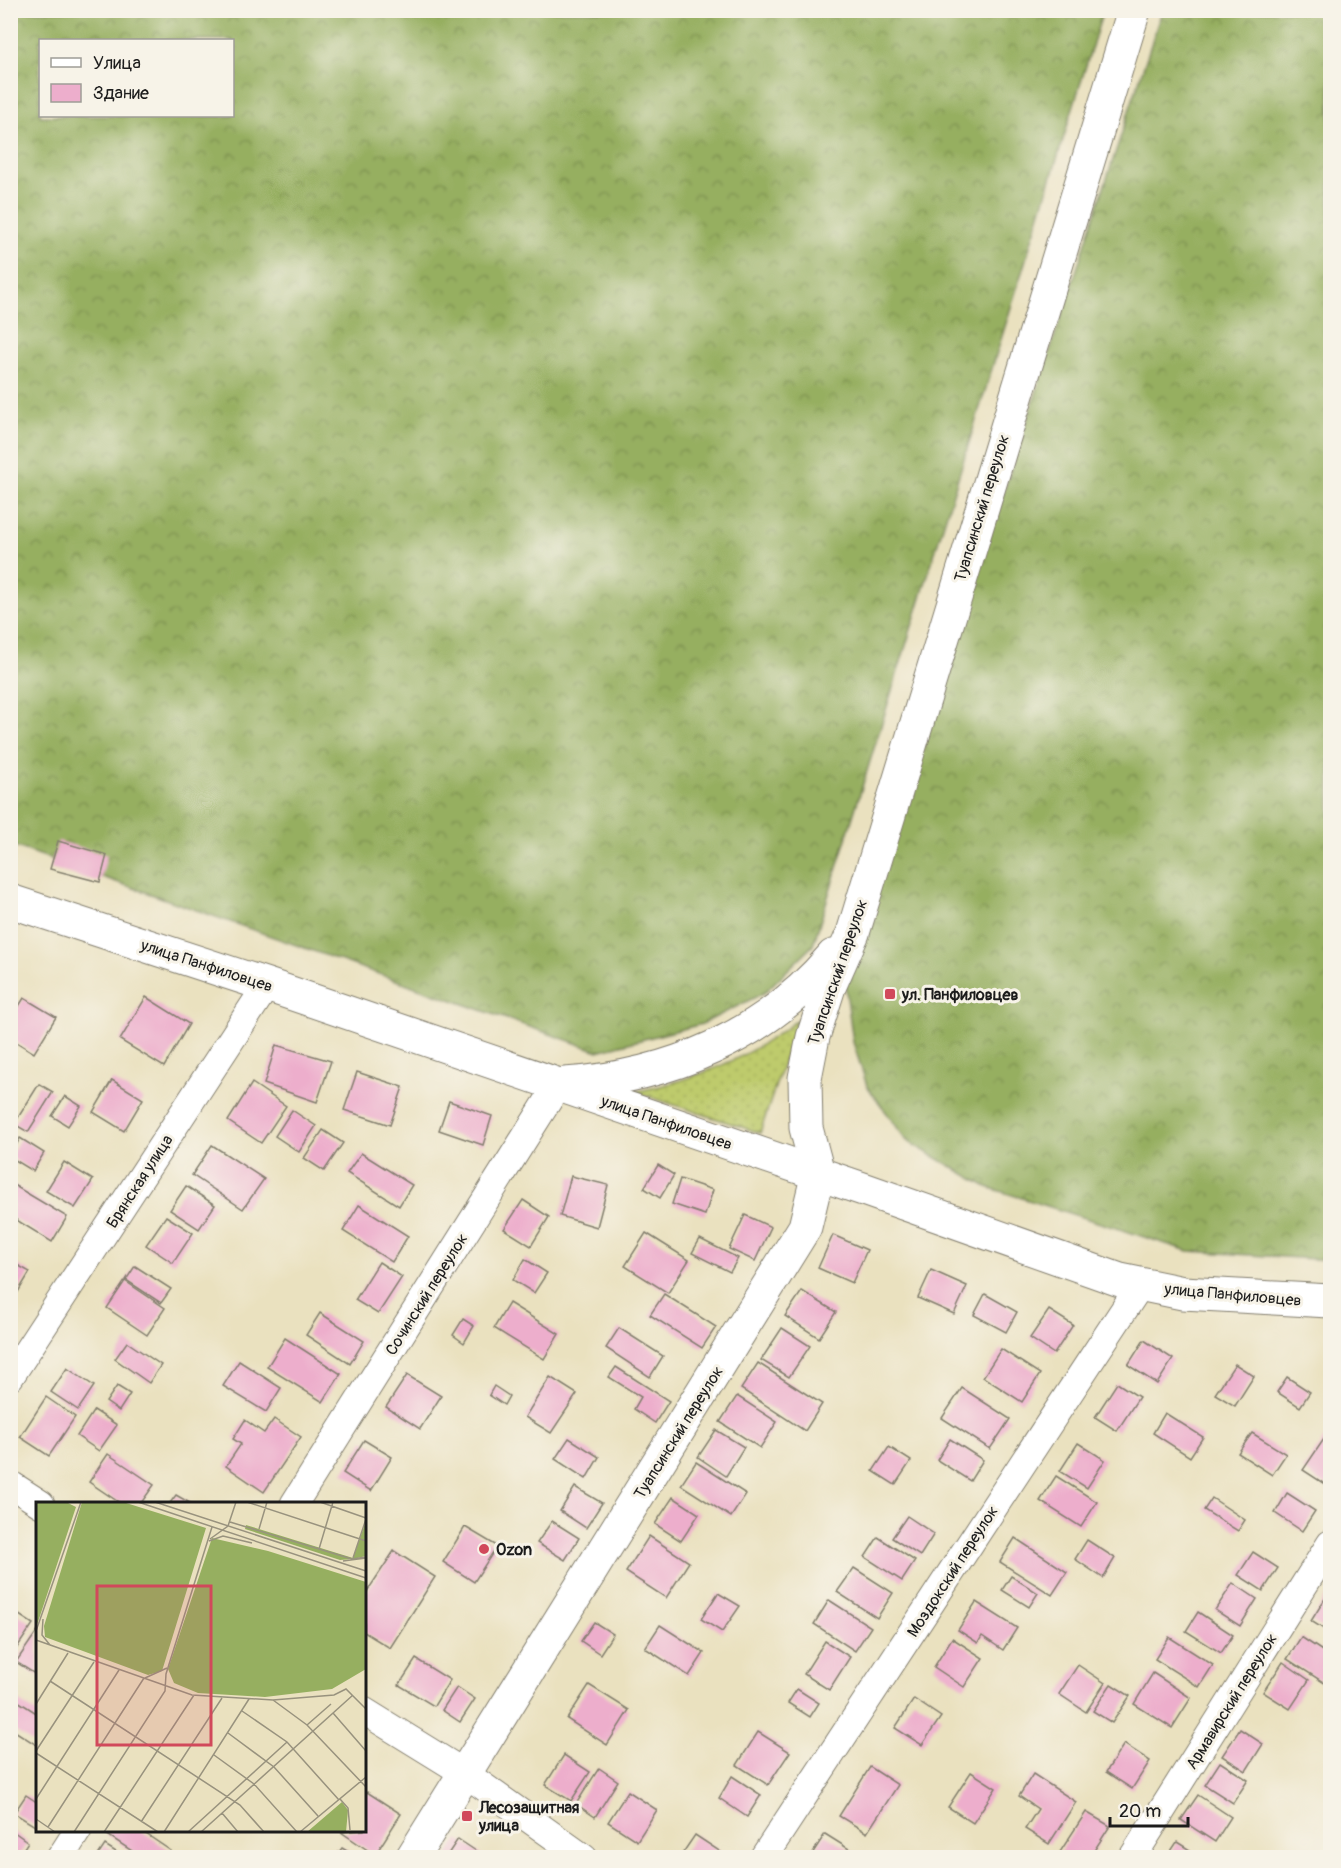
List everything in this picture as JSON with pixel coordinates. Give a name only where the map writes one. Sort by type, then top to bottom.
[{"type":"street","name":"Туапсинский переулок","points":[[412,1857],[466,1774],[805,1227],[818,1173],[806,1128],[805,1078],[813,1037],[829,987],[853,933],[1134,10]]},
{"type":"street","name":"улица Панфиловцев","points":[[10,902],[267,985],[818,1173],[1120,1280],[1183,1293],[1330,1301]]},
{"type":"street","points":[[558,1085],[588,1083],[671,1064],[717,1046],[760,1022],[792,1000],[811,983],[853,933]]},
{"type":"street","name":"Брянская улица","points":[[10,1377],[267,985]]},
{"type":"street","name":"Сочинский переулок","points":[[295,1502],[558,1085]]},
{"type":"street","name":"Моздокский переулок","points":[[763,1857],[1141,1284]]},
{"type":"street","points":[[10,1484],[39,1502]]},
{"type":"street","name":"Армавирский переулок","points":[[1132,1857],[1330,1544]]},
{"type":"street","points":[[366,1712],[466,1774],[584,1857]]},
{"type":"street","points":[[60,1857],[77,1832]]},
{"type":"green space","points":[[11,11],[1103,11],[813,945],[764,993],[702,1024],[598,1051],[11,845]]},
{"type":"green space","points":[[1162,11],[1330,11],[1330,1260],[1188,1251],[987,1187],[907,1141],[867,1086],[853,1042],[844,976]]},
{"type":"green space","points":[[797,1020],[760,1133],[635,1092],[680,1081],[721,1066],[759,1046]]},
{"type":"building","points":[[58,841],[107,855],[100,882],[50,869]]},
{"type":"building","points":[[146,997],[189,1024],[164,1067],[120,1040]]},
{"type":"building","points":[[24,998],[56,1017],[34,1053],[10,1038],[10,1020]]},
{"type":"building","points":[[276,1045],[331,1061],[317,1102],[264,1084]]},
{"type":"building","points":[[357,1072],[403,1087],[390,1125],[344,1110]]},
{"type":"building","points":[[112,1080],[143,1099],[124,1131],[93,1112]]},
{"type":"building","points":[[252,1083],[286,1106],[261,1143],[228,1121]]},
{"type":"building","points":[[39,1084],[53,1092],[28,1132],[14,1124]]},
{"type":"building","points":[[65,1096],[81,1106],[68,1126],[52,1116]]},
{"type":"building","points":[[449,1101],[492,1116],[483,1145],[439,1130]]},
{"type":"building","points":[[292,1110],[316,1126],[299,1152],[275,1136]]},
{"type":"building","points":[[323,1130],[343,1143],[324,1171],[304,1158]]},
{"type":"building","points":[[20,1138],[44,1153],[33,1171],[10,1157]]},
{"type":"building","points":[[212,1145],[264,1179],[243,1209],[192,1175]]},
{"type":"building","points":[[361,1153],[412,1185],[399,1206],[347,1173]]},
{"type":"building","points":[[64,1162],[93,1180],[75,1208],[46,1191]]},
{"type":"building","points":[[658,1165],[674,1175],[660,1198],[644,1188]]},
{"type":"building","points":[[571,1176],[608,1185],[597,1227],[560,1216]]},
{"type":"building","points":[[680,1179],[713,1190],[705,1215],[672,1204]]},
{"type":"building","points":[[10,1183],[67,1217],[52,1242],[10,1216]]},
{"type":"building","points":[[186,1186],[215,1205],[199,1229],[170,1210]]},
{"type":"building","points":[[523,1200],[549,1217],[531,1246],[504,1229]]},
{"type":"building","points":[[359,1205],[408,1236],[392,1262],[343,1231]]},
{"type":"building","points":[[745,1215],[771,1227],[755,1261],[729,1249]]},
{"type":"building","points":[[166,1216],[193,1233],[173,1263],[146,1245]]},
{"type":"building","points":[[646,1233],[689,1260],[668,1293],[625,1266]]},
{"type":"building","points":[[833,1235],[867,1250],[852,1283],[818,1268]]},
{"type":"building","points":[[700,1239],[738,1258],[730,1272],[692,1253]]},
{"type":"building","points":[[525,1259],[547,1273],[534,1293],[513,1280]]},
{"type":"building","points":[[10,1261],[30,1272],[18,1292],[10,1288]]},
{"type":"building","points":[[379,1262],[402,1277],[378,1314],[355,1300]]},
{"type":"building","points":[[135,1266],[171,1289],[161,1303],[126,1280]]},
{"type":"building","points":[[931,1270],[967,1286],[954,1314],[918,1298]]},
{"type":"building","points":[[125,1281],[165,1308],[147,1335],[107,1308]]},
{"type":"building","points":[[802,1291],[836,1312],[819,1338],[785,1316]]},
{"type":"building","points":[[664,1294],[716,1327],[702,1348],[650,1315]]},
{"type":"building","points":[[985,1294],[1017,1312],[1006,1332],[974,1315]]},
{"type":"building","points":[[509,1303],[559,1334],[544,1359],[494,1328]]},
{"type":"building","points":[[1049,1310],[1073,1325],[1054,1354],[1030,1338]]},
{"type":"building","points":[[320,1313],[364,1341],[350,1364],[306,1335]]},
{"type":"building","points":[[463,1319],[474,1326],[464,1343],[453,1335]]},
{"type":"building","points":[[619,1328],[663,1356],[650,1377],[606,1348]]},
{"type":"building","points":[[782,1328],[810,1346],[789,1377],[761,1360]]},
{"type":"building","points":[[285,1338],[341,1374],[323,1402],[267,1367]]},
{"type":"building","points":[[1144,1340],[1173,1359],[1157,1384],[1128,1365]]},
{"type":"building","points":[[127,1342],[161,1365],[149,1383],[115,1359]]},
{"type":"building","points":[[1001,1349],[1040,1374],[1022,1402],[983,1377]]},
{"type":"building","points":[[239,1361],[281,1388],[266,1412],[223,1386]]},
{"type":"building","points":[[758,1363],[822,1404],[805,1431],[741,1389]]},
{"type":"building","points":[[1235,1364],[1254,1376],[1235,1406],[1215,1394]]},
{"type":"building","points":[[616,1367],[669,1401],[655,1423],[634,1409],[641,1397],[609,1377]]},
{"type":"building","points":[[67,1368],[94,1386],[78,1410],[51,1392]]},
{"type":"building","points":[[407,1375],[441,1396],[420,1429],[386,1407]]},
{"type":"building","points":[[550,1377],[577,1394],[551,1433],[525,1417]]},
{"type":"building","points":[[1287,1377],[1310,1392],[1300,1407],[1277,1392]]},
{"type":"building","points":[[1117,1383],[1139,1397],[1117,1431],[1095,1417]]},
{"type":"building","points":[[117,1386],[130,1394],[119,1411],[106,1402]]},
{"type":"building","points":[[494,1386],[509,1396],[504,1405],[489,1395]]},
{"type":"building","points":[[962,1388],[1010,1419],[990,1449],[942,1418]]},
{"type":"building","points":[[737,1396],[777,1422],[760,1448],[720,1422]]},
{"type":"building","points":[[46,1397],[75,1417],[49,1456],[20,1437]]},
{"type":"building","points":[[94,1410],[117,1425],[99,1451],[77,1436]]},
{"type":"building","points":[[1165,1413],[1203,1437],[1190,1457],[1153,1433]]},
{"type":"building","points":[[274,1419],[301,1437],[264,1492],[226,1466],[241,1444],[233,1439],[245,1420],[264,1433]]},
{"type":"building","points":[[716,1430],[744,1447],[726,1476],[698,1457]]},
{"type":"building","points":[[1252,1433],[1286,1454],[1272,1475],[1238,1453]]},
{"type":"building","points":[[569,1438],[599,1457],[586,1479],[555,1459]]},
{"type":"building","points":[[950,1439],[983,1460],[970,1481],[937,1460]]},
{"type":"building","points":[[1324,1439],[1330,1443],[1329,1487],[1303,1470]]},
{"type":"building","points":[[364,1440],[392,1457],[371,1491],[343,1473]]},
{"type":"building","points":[[1078,1443],[1105,1460],[1087,1488],[1060,1471]]},
{"type":"building","points":[[889,1447],[911,1461],[895,1485],[873,1471]]},
{"type":"building","points":[[108,1454],[154,1485],[142,1502],[119,1502],[89,1482]]},
{"type":"building","points":[[696,1462],[746,1494],[731,1517],[681,1485]]},
{"type":"building","points":[[1056,1476],[1097,1502],[1081,1527],[1040,1501]]},
{"type":"building","points":[[575,1487],[602,1503],[586,1528],[560,1511]]},
{"type":"building","points":[[1287,1493],[1315,1511],[1302,1531],[1275,1513]]},
{"type":"building","points":[[176,1495],[188,1502],[171,1502]]},
{"type":"building","points":[[673,1497],[699,1514],[681,1541],[655,1524]]},
{"type":"building","points":[[1212,1498],[1245,1520],[1238,1531],[1204,1510]]},
{"type":"building","points":[[907,1516],[934,1534],[920,1556],[892,1538]]},
{"type":"building","points":[[552,1521],[579,1538],[565,1560],[537,1543]]},
{"type":"building","points":[[465,1527],[497,1546],[474,1582],[443,1562]]},
{"type":"building","points":[[649,1536],[689,1562],[666,1598],[626,1572]]},
{"type":"building","points":[[878,1537],[915,1561],[902,1581],[865,1557]]},
{"type":"building","points":[[1015,1538],[1067,1572],[1052,1595],[1000,1562]]},
{"type":"building","points":[[1087,1540],[1115,1558],[1103,1578],[1075,1559]]},
{"type":"building","points":[[394,1551],[435,1577],[390,1648],[366,1633],[366,1593]]},
{"type":"building","points":[[1253,1552],[1278,1568],[1263,1591],[1238,1575]]},
{"type":"building","points":[[854,1568],[893,1593],[877,1618],[837,1592]]},
{"type":"building","points":[[1011,1576],[1038,1593],[1029,1607],[1002,1590]]},
{"type":"building","points":[[1233,1583],[1257,1599],[1240,1626],[1215,1610]]},
{"type":"building","points":[[718,1593],[740,1606],[722,1632],[701,1619]]},
{"type":"building","points":[[1326,1597],[1330,1599],[1330,1633],[1311,1621]]},
{"type":"building","points":[[829,1600],[871,1627],[855,1651],[814,1624]]},
{"type":"building","points":[[976,1602],[1017,1628],[1003,1650],[982,1636],[978,1643],[958,1630]]},
{"type":"building","points":[[10,1609],[33,1624],[10,1658]]},
{"type":"building","points":[[1198,1612],[1233,1635],[1221,1653],[1186,1631]]},
{"type":"building","points":[[594,1622],[613,1634],[600,1654],[581,1641]]},
{"type":"building","points":[[660,1625],[704,1653],[689,1676],[645,1648]]},
{"type":"building","points":[[36,1633],[36,1675],[16,1662]]},
{"type":"building","points":[[1169,1637],[1213,1665],[1199,1687],[1155,1659]]},
{"type":"building","points":[[1301,1637],[1330,1656],[1330,1677],[1326,1684],[1287,1659]]},
{"type":"building","points":[[952,1638],[983,1658],[964,1687],[934,1667]]},
{"type":"building","points":[[825,1641],[850,1657],[829,1690],[804,1674]]},
{"type":"building","points":[[416,1659],[450,1680],[434,1706],[399,1685]]},
{"type":"building","points":[[1283,1662],[1309,1680],[1290,1709],[1263,1692]]},
{"type":"building","points":[[1078,1665],[1105,1683],[1086,1712],[1059,1694]]},
{"type":"building","points":[[1153,1673],[1191,1698],[1172,1728],[1134,1704]]},
{"type":"building","points":[[1111,1684],[1130,1696],[1112,1723],[1093,1711]]},
{"type":"building","points":[[589,1685],[629,1710],[607,1745],[567,1719]]},
{"type":"building","points":[[457,1687],[475,1699],[460,1722],[442,1710]]},
{"type":"building","points":[[797,1689],[819,1703],[810,1717],[788,1703]]},
{"type":"building","points":[[13,1698],[36,1713],[36,1745],[10,1728],[10,1702]]},
{"type":"building","points":[[914,1699],[941,1717],[922,1745],[895,1728]]},
{"type":"building","points":[[1240,1729],[1263,1744],[1246,1771],[1222,1756]]},
{"type":"building","points":[[758,1732],[790,1752],[768,1785],[737,1765]]},
{"type":"building","points":[[1124,1744],[1150,1761],[1132,1789],[1106,1772]]},
{"type":"building","points":[[564,1755],[590,1772],[571,1801],[545,1785]]},
{"type":"building","points":[[1220,1762],[1248,1780],[1233,1803],[1205,1785]]},
{"type":"building","points":[[870,1767],[898,1785],[867,1833],[839,1816]]},
{"type":"building","points":[[599,1768],[618,1781],[595,1817],[576,1804]]},
{"type":"building","points":[[971,1772],[996,1788],[973,1823],[948,1807]]},
{"type":"building","points":[[1033,1774],[1076,1802],[1049,1844],[1025,1829],[1038,1809],[1019,1796]]},
{"type":"building","points":[[732,1776],[761,1795],[747,1817],[719,1798]]},
{"type":"building","points":[[628,1791],[657,1810],[637,1841],[608,1822]]},
{"type":"building","points":[[366,1793],[401,1814],[375,1855],[341,1832],[366,1832]]},
{"type":"building","points":[[26,1795],[36,1802],[36,1827],[14,1813]]},
{"type":"building","points":[[1198,1795],[1231,1817],[1215,1842],[1181,1820]]},
{"type":"building","points":[[1086,1812],[1110,1826],[1090,1857],[1061,1857],[1058,1855]]},
{"type":"building","points":[[10,1829],[28,1842],[18,1857],[10,1857]]},
{"type":"building","points":[[107,1832],[143,1832],[171,1851],[167,1857],[141,1857],[106,1834]]},
{"type":"building","points":[[825,1834],[857,1854],[855,1857],[810,1857]]},
{"type":"building","points":[[695,1835],[724,1854],[721,1857],[680,1857]]},
{"type":"building","points":[[458,1839],[482,1855],[480,1857],[446,1857]]},
{"type":"building","points":[[1177,1842],[1201,1857],[1167,1857]]},
{"type":"building","points":[[105,1845],[124,1857],[97,1857]]},
{"type":"building","points":[[342,1848],[357,1857],[335,1857]]},
{"type":"place","name":"ул. Панфиловцев","points":[[890,994]]},
{"type":"place","name":"Ozon","points":[[484,1549]]},
{"type":"place","name":"Лесозащитная улица","points":[[467,1816]]}]
